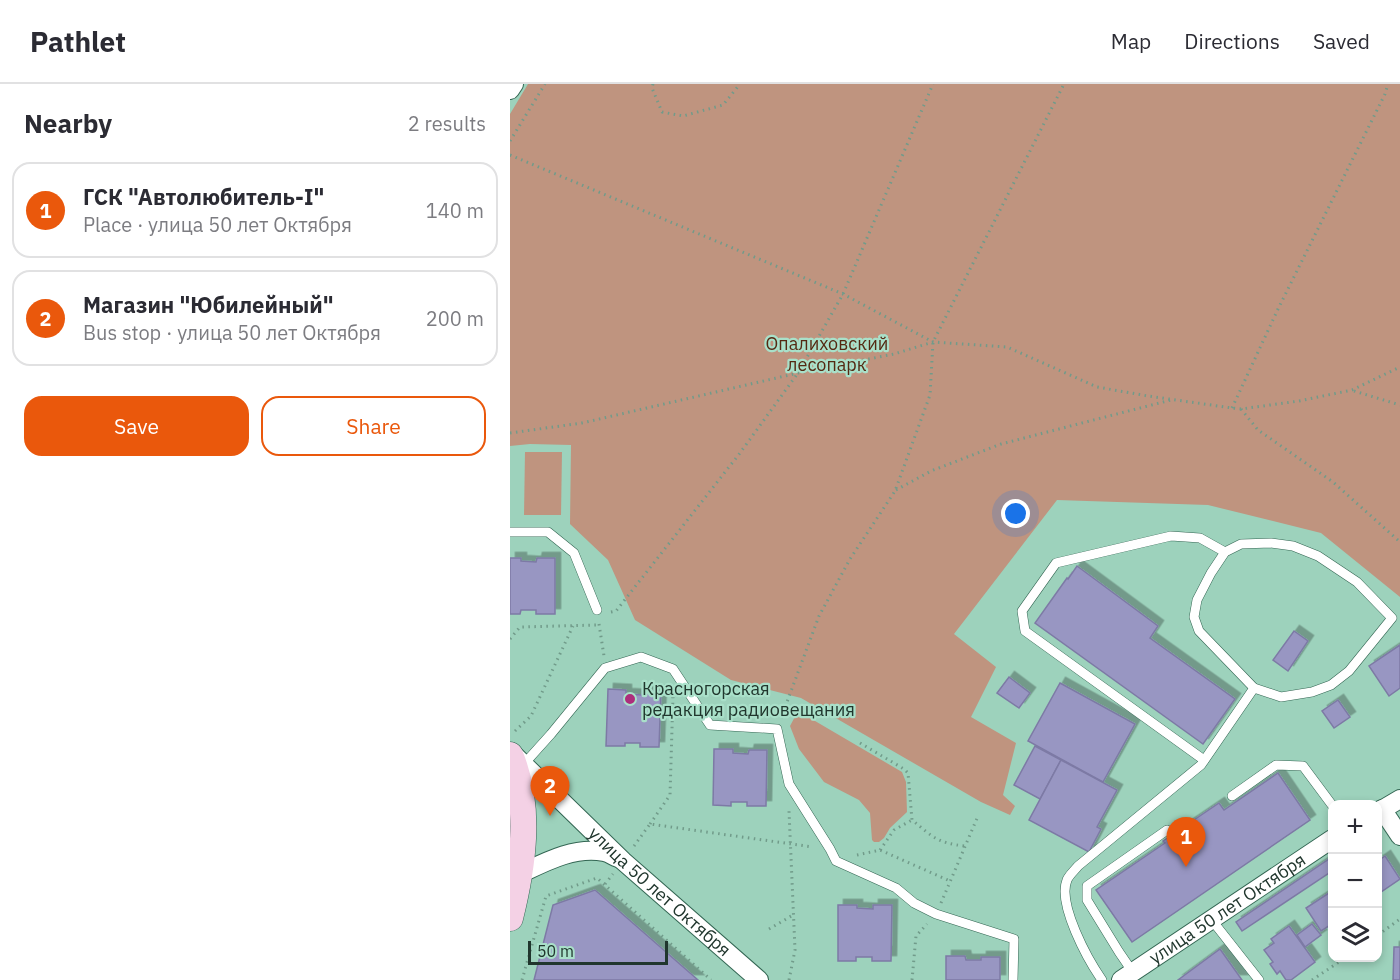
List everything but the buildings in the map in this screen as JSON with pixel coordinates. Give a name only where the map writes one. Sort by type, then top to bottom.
[{"type":"street","points":[[510,90],[514,84]]},
{"type":"street","points":[[510,918],[520,874],[523,838],[522,804],[515,750]]},
{"type":"street","name":"улица 50 лет Октября","points":[[515,750],[624,860],[759,980]]},
{"type":"street","points":[[1382,809],[1400,800]]},
{"type":"street","points":[[1382,813],[1400,836]]},
{"type":"street","name":"улица 50 лет Октября","points":[[1127,976],[1328,842]]},
{"type":"street","points":[[520,874],[553,859],[580,852],[606,852],[624,860]]},
{"type":"lane","points":[[510,532],[548,532],[574,554],[597,613]]},
{"type":"lane","points":[[1204,760],[1025,631],[1022,611],[1056,563],[1171,536],[1200,538],[1225,552]]},
{"type":"lane","points":[[1392,618],[1348,671],[1331,686],[1281,697],[1254,688],[1199,631],[1194,617],[1197,600],[1225,552],[1240,544],[1271,543],[1293,546],[1318,556],[1357,582],[1400,625]]},
{"type":"lane","points":[[515,750],[551,734],[605,668],[641,657],[673,669],[710,725],[777,729],[789,784],[836,861],[896,888],[914,903],[936,914],[1014,939],[1013,980]]},
{"type":"lane","points":[[1102,980],[1084,950],[1065,904],[1067,880],[1078,866],[1201,765],[1254,688]]},
{"type":"lane","points":[[1232,796],[1276,765],[1303,766],[1328,800]]},
{"type":"lane","points":[[1127,976],[1087,900],[1087,886],[1167,830]]},
{"type":"lane","points":[[1211,920],[1259,980]]},
{"type":"path","points":[[510,141],[545,84]]},
{"type":"path","points":[[653,84],[652,88],[662,112],[683,116],[723,105],[740,84]]},
{"type":"path","points":[[605,668],[597,613],[616,611],[740,453],[798,373],[843,294],[933,84]]},
{"type":"path","points":[[777,729],[819,616],[850,560],[895,491],[930,395],[933,342],[1064,84]]},
{"type":"path","points":[[1232,408],[1388,84]]},
{"type":"path","points":[[510,155],[843,294],[933,342]]},
{"type":"path","points":[[510,433],[582,423],[798,373],[894,354],[933,342],[1007,347],[1097,387],[1241,409],[1299,401],[1352,390],[1400,367]]},
{"type":"path","points":[[1352,390],[1400,405]]},
{"type":"path","points":[[895,491],[932,471],[1001,444],[1173,400]]},
{"type":"path","points":[[1241,409],[1258,430],[1334,482],[1400,542]]},
{"type":"path","points":[[510,639],[520,627],[599,625]]},
{"type":"path","points":[[515,750],[573,626]]},
{"type":"path","points":[[605,884],[670,795],[673,669]]},
{"type":"path","points":[[860,743],[908,773],[912,820],[935,839],[948,844],[965,846]]},
{"type":"path","points":[[789,784],[795,950],[789,980]]},
{"type":"path","points":[[912,980],[916,936],[936,914],[978,816]]},
{"type":"path","points":[[880,850],[894,830],[912,820]]},
{"type":"path","points":[[650,824],[830,849]]},
{"type":"path","points":[[845,865],[858,854],[880,850],[950,881]]},
{"type":"path","points":[[522,980],[546,896],[597,878],[711,980]]},
{"type":"path","points":[[769,929],[793,915]]},
{"type":"path","points":[[1382,932],[1400,919]]},
{"type":"path","points":[[1312,980],[1338,962]]},
{"type":"green space","name":"Опалиховский лесопарк","points":[[528,84],[1400,84],[1400,597],[1321,533],[1208,505],[1057,500],[954,634],[996,667],[971,717],[1016,743],[1003,795],[1015,806],[1010,815],[981,802],[801,698],[731,680],[635,620],[608,560],[570,524],[571,445],[510,446],[510,114]]},
{"type":"green space","points":[[525,452],[562,452],[561,515],[524,515]]},
{"type":"green space","points":[[798,711],[902,772],[906,782],[907,812],[879,842],[872,840],[870,813],[859,800],[824,782],[799,749],[790,726]]},
{"type":"place","name":"Красногорская редакция радиовещания","points":[[630,699]]},
{"type":"place","name":"Магазин \"Юбилейный\"","points":[[550,816]]},
{"type":"place","name":"ГСК \"Автолюбитель-I\"","points":[[1186,867]]}]
